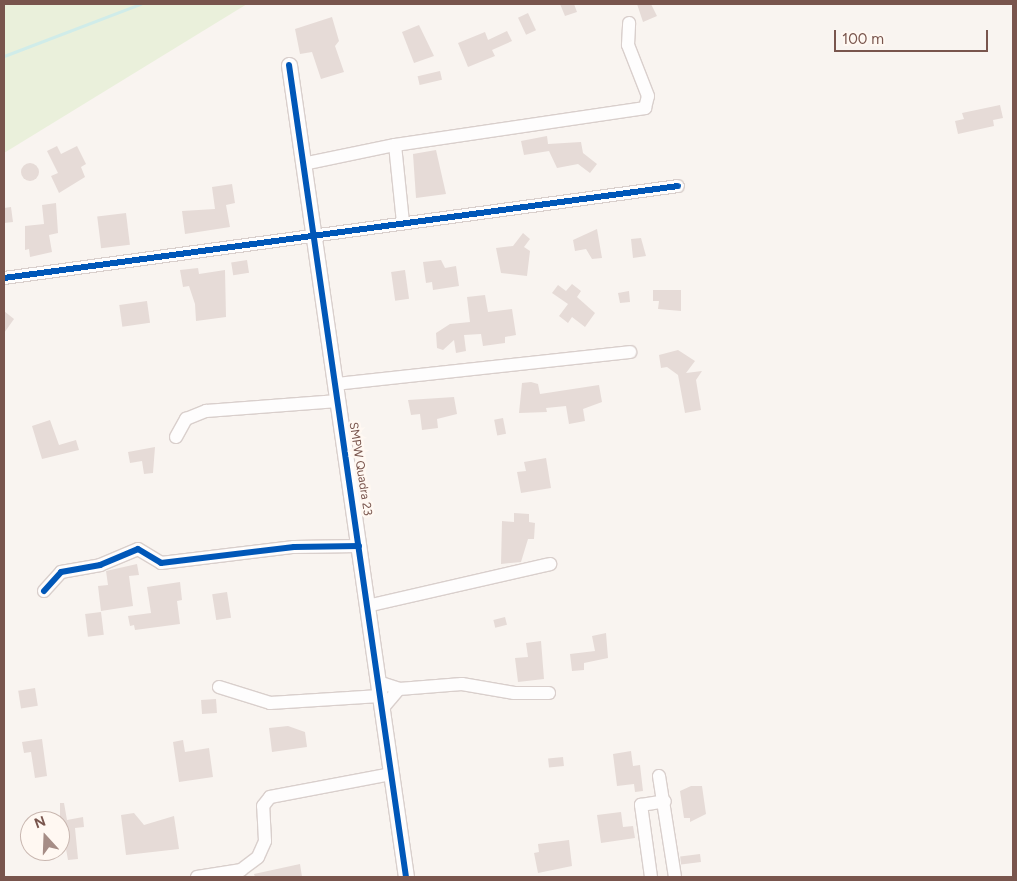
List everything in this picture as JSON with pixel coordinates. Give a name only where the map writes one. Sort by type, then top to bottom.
[{"type":"street","points":[[303,164],[395,145],[645,108],[648,96],[628,45],[629,23]]},
{"type":"street","name":"SMPW Quadra 23","points":[[289,65],[406,877]]},
{"type":"street","points":[[395,145],[403,222]]},
{"type":"street","points":[[4,278],[403,222],[678,186]]},
{"type":"street","points":[[336,384],[630,352]]},
{"type":"street","points":[[176,437],[186,419],[206,411],[338,401]]},
{"type":"street","points":[[44,591],[61,572],[100,565],[138,549],[160,563],[312,545],[359,546]]},
{"type":"street","points":[[367,606],[550,564]]},
{"type":"street","points":[[219,687],[270,703],[380,696],[399,690],[462,684],[514,693],[549,693]]},
{"type":"street","points":[[380,696],[399,690]]},
{"type":"street","points":[[197,877],[241,870],[258,857],[265,841],[263,806],[270,797],[392,774]]},
{"type":"street","points":[[659,776],[675,877]]},
{"type":"street","points":[[651,877],[641,805],[664,801]]},
{"type":"green space","points":[[4,4],[247,4],[4,153]]},
{"type":"building","points":[[560,4],[574,4],[577,12],[565,16]]},
{"type":"building","points":[[637,4],[651,4],[657,16],[643,22]]},
{"type":"building","points":[[528,13],[536,30],[526,35],[518,18]]},
{"type":"building","points":[[332,17],[339,41],[335,46],[344,72],[321,79],[312,52],[300,54],[295,29]]},
{"type":"building","points":[[419,25],[434,56],[414,63],[402,32]]},
{"type":"building","points":[[507,31],[512,41],[492,50],[495,56],[468,67],[458,43],[485,32],[488,40]]},
{"type":"building","points":[[440,71],[442,80],[420,85],[418,76]]},
{"type":"building","points":[[1000,105],[1003,118],[993,120],[994,126],[958,134],[955,121],[964,119],[962,113]]},
{"type":"building","points":[[547,136],[548,144],[581,142],[583,153],[597,164],[590,173],[578,164],[557,168],[549,151],[524,155],[521,141]]},
{"type":"building","points":[[57,146],[61,154],[77,146],[86,164],[81,167],[85,177],[59,193],[51,176],[58,173],[47,151]]},
{"type":"building","points":[[436,150],[446,194],[416,198],[413,154]]},
{"type":"building","points":[[30,163],[36,166],[39,172],[36,178],[30,181],[24,178],[21,172],[24,166]]},
{"type":"building","points":[[232,184],[235,203],[226,205],[230,227],[185,234],[182,211],[215,209],[212,187]]},
{"type":"building","points":[[56,203],[58,233],[49,235],[52,252],[30,257],[29,249],[25,250],[25,226],[44,224],[42,205]]},
{"type":"building","points":[[11,207],[13,222],[4,223],[4,208]]},
{"type":"building","points":[[126,213],[130,245],[101,248],[97,217]]},
{"type":"building","points":[[597,229],[602,258],[592,259],[586,249],[575,251],[573,240]]},
{"type":"building","points":[[523,233],[530,239],[524,247],[530,251],[527,276],[501,273],[496,248],[513,246]]},
{"type":"building","points":[[641,238],[646,256],[633,258],[631,239]]},
{"type":"building","points":[[247,260],[249,273],[233,275],[231,263]]},
{"type":"building","points":[[441,260],[445,268],[456,266],[459,286],[433,290],[432,282],[426,283],[423,262]]},
{"type":"building","points":[[198,268],[199,274],[225,270],[226,317],[196,321],[195,304],[189,286],[183,287],[180,270]]},
{"type":"building","points":[[405,270],[409,299],[395,301],[391,272]]},
{"type":"building","points":[[572,284],[581,291],[577,297],[595,313],[585,327],[572,317],[568,323],[559,316],[568,304],[552,293],[558,285],[566,291]]},
{"type":"building","points":[[653,290],[681,290],[681,311],[658,309],[659,301],[653,301]]},
{"type":"building","points":[[629,291],[630,302],[620,303],[618,293]]},
{"type":"building","points":[[485,295],[488,312],[512,309],[516,335],[505,337],[505,343],[483,346],[481,334],[464,335],[466,351],[456,353],[454,340],[443,350],[437,348],[436,333],[450,324],[470,322],[467,297]]},
{"type":"building","points":[[147,301],[150,323],[122,327],[119,305]]},
{"type":"building","points":[[4,311],[14,319],[4,333]]},
{"type":"building","points":[[678,350],[695,361],[686,373],[702,371],[696,380],[701,410],[685,413],[678,375],[667,367],[661,368],[659,355]]},
{"type":"building","points":[[531,382],[538,384],[540,394],[599,385],[602,402],[583,409],[585,421],[569,424],[566,406],[546,408],[547,412],[519,413],[522,383]]},
{"type":"building","points":[[454,397],[457,414],[437,419],[438,428],[422,430],[420,414],[411,415],[408,400]]},
{"type":"building","points":[[503,418],[506,434],[497,435],[494,420]]},
{"type":"building","points":[[50,420],[59,445],[76,440],[79,450],[42,459],[32,426]]},
{"type":"building","points":[[155,447],[153,473],[144,474],[142,461],[130,463],[128,452]]},
{"type":"building","points":[[546,458],[551,488],[521,493],[517,472],[526,471],[524,462]]},
{"type":"building","points":[[514,513],[529,514],[529,522],[535,523],[534,539],[528,539],[521,562],[501,564],[502,521],[514,522]]},
{"type":"building","points":[[137,564],[139,575],[129,576],[133,606],[101,611],[98,586],[108,585],[106,571]]},
{"type":"building","points":[[180,582],[182,600],[177,601],[180,624],[135,630],[134,625],[130,626],[128,616],[151,613],[147,587]]},
{"type":"building","points":[[227,592],[231,618],[216,620],[212,594]]},
{"type":"building","points":[[101,612],[104,635],[88,637],[85,614]]},
{"type":"building","points":[[505,617],[507,625],[495,628],[493,620]]},
{"type":"building","points":[[606,633],[608,658],[584,663],[584,670],[572,671],[570,654],[595,651],[592,636]]},
{"type":"building","points":[[541,641],[544,679],[518,682],[515,658],[528,657],[526,643]]},
{"type":"building","points":[[35,688],[38,706],[21,708],[18,691]]},
{"type":"building","points":[[216,699],[217,713],[202,714],[201,700]]},
{"type":"building","points":[[288,726],[305,732],[307,747],[272,752],[269,728]]},
{"type":"building","points":[[42,739],[47,776],[35,778],[31,752],[24,753],[22,742]]},
{"type":"building","points":[[183,740],[185,752],[209,748],[213,777],[179,782],[173,742]]},
{"type":"building","points":[[631,751],[633,766],[640,765],[643,791],[635,792],[634,784],[617,786],[613,754]]},
{"type":"building","points":[[563,757],[564,766],[549,768],[548,759]]},
{"type":"building","points":[[691,786],[702,786],[706,814],[690,822],[690,818],[684,818],[680,791]]},
{"type":"building","points":[[60,803],[64,803],[65,811],[60,811]]},
{"type":"building","points":[[621,812],[623,827],[633,826],[635,838],[601,843],[597,815]]},
{"type":"building","points":[[134,813],[144,825],[174,816],[179,849],[126,855],[121,815]]},
{"type":"building","points":[[83,817],[84,827],[75,828],[78,859],[70,860],[70,819]]},
{"type":"building","points":[[569,840],[572,866],[538,873],[534,853],[539,852],[538,844]]},
{"type":"building","points":[[700,854],[701,862],[681,864],[680,856]]},
{"type":"building","points":[[300,864],[302,877],[255,877],[254,874]]},
{"type":"waterway","points":[[4,56],[140,4]]},
{"type":"cycle path","points":[[289,65],[406,877]]},
{"type":"cycle path","points":[[4,278],[678,186]]},
{"type":"cycle path","points":[[44,591],[61,572],[100,565],[138,549],[161,563],[294,547],[359,546]]}]
